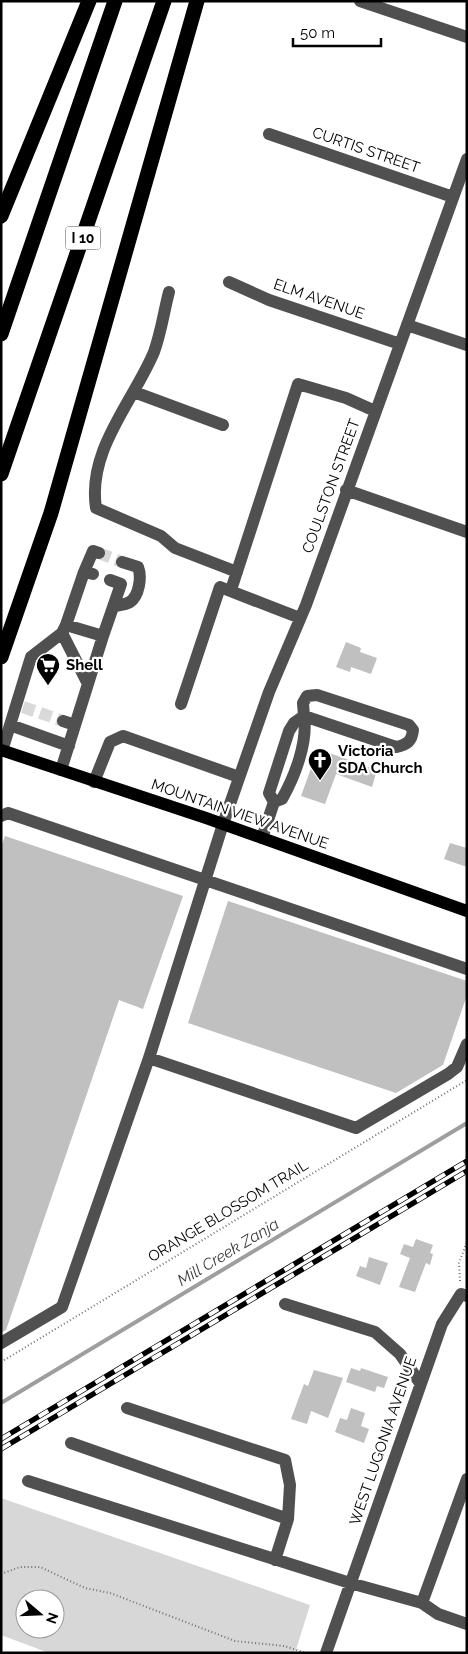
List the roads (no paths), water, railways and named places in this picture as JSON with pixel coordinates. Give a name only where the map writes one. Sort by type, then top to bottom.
[{"type":"highway","points":[[1,216],[89,1]]},
{"type":"highway","points":[[1,334],[115,1]]},
{"type":"highway","name":"I 10","points":[[1,474],[164,1]]},
{"type":"highway","points":[[1,657],[51,513],[197,1]]},
{"type":"main road","name":"MOUNTAIN VIEW AVENUE","points":[[2,751],[223,824],[467,911]]},
{"type":"street","points":[[360,1],[467,37]]},
{"type":"street","name":"CURTIS STREET","points":[[269,134],[453,197]]},
{"type":"street","name":"COULSTON STREET","points":[[1,1343],[62,1307],[149,1058],[239,777],[269,692],[300,618],[467,159]]},
{"type":"street","name":"ELM AVENUE","points":[[229,282],[269,300],[400,344]]},
{"type":"street","points":[[169,292],[154,350],[134,392],[116,421],[99,462],[94,496],[96,508],[162,536],[175,548],[238,572]]},
{"type":"street","points":[[408,325],[467,345]]},
{"type":"street","points":[[231,590],[298,384],[346,398],[375,411]]},
{"type":"street","points":[[134,392],[223,425]]},
{"type":"street","points":[[346,490],[467,532]]},
{"type":"street","points":[[2,751],[10,725],[19,706],[31,657],[64,629],[89,573],[92,551],[99,553]]},
{"type":"street","points":[[113,607],[129,603],[135,597],[141,575],[138,567],[122,562]]},
{"type":"street","points":[[62,770],[68,746],[69,723],[88,684],[121,584],[110,580]]},
{"type":"street","points":[[181,704],[220,586],[300,618]]},
{"type":"street","points":[[64,629],[103,636]]},
{"type":"street","points":[[64,629],[88,684]]},
{"type":"street","points":[[262,838],[274,802],[282,800],[287,791],[305,738],[303,703],[307,696],[316,695],[409,725],[413,730],[412,737],[408,743],[396,747],[304,716]]},
{"type":"street","points":[[10,725],[68,746]]},
{"type":"street","points":[[94,782],[110,742],[123,736],[239,777]]},
{"type":"street","points":[[1,816],[8,813],[467,970]]},
{"type":"street","points":[[149,1058],[356,1128],[448,1074],[457,1067],[467,1044]]},
{"type":"street","name":"WEST LUGONIA AVENUE","points":[[326,1653],[442,1324],[464,1295]]},
{"type":"street","points":[[286,1304],[375,1332],[400,1354],[420,1383]]},
{"type":"street","points":[[127,1408],[285,1460],[290,1485],[288,1519],[275,1560]]},
{"type":"street","points":[[71,1443],[288,1519]]},
{"type":"street","points":[[422,1603],[467,1479]]},
{"type":"street","points":[[28,1481],[275,1560],[422,1603],[438,1614],[467,1624]]},
{"type":"waterway","name":"Mill Creek Zanja","points":[[1,1403],[467,1123]]},
{"type":"tunnel","points":[[99,553],[122,562]]},
{"type":"tunnel","points":[[23,707],[63,721]]},
{"type":"railway","points":[[1,1439],[467,1161]]},
{"type":"railway","points":[[1,1449],[467,1171]]},
{"type":"place","name":"Shell","points":[[48,686]]},
{"type":"place","name":"Victoria SDA Church","points":[[320,781]]}]
